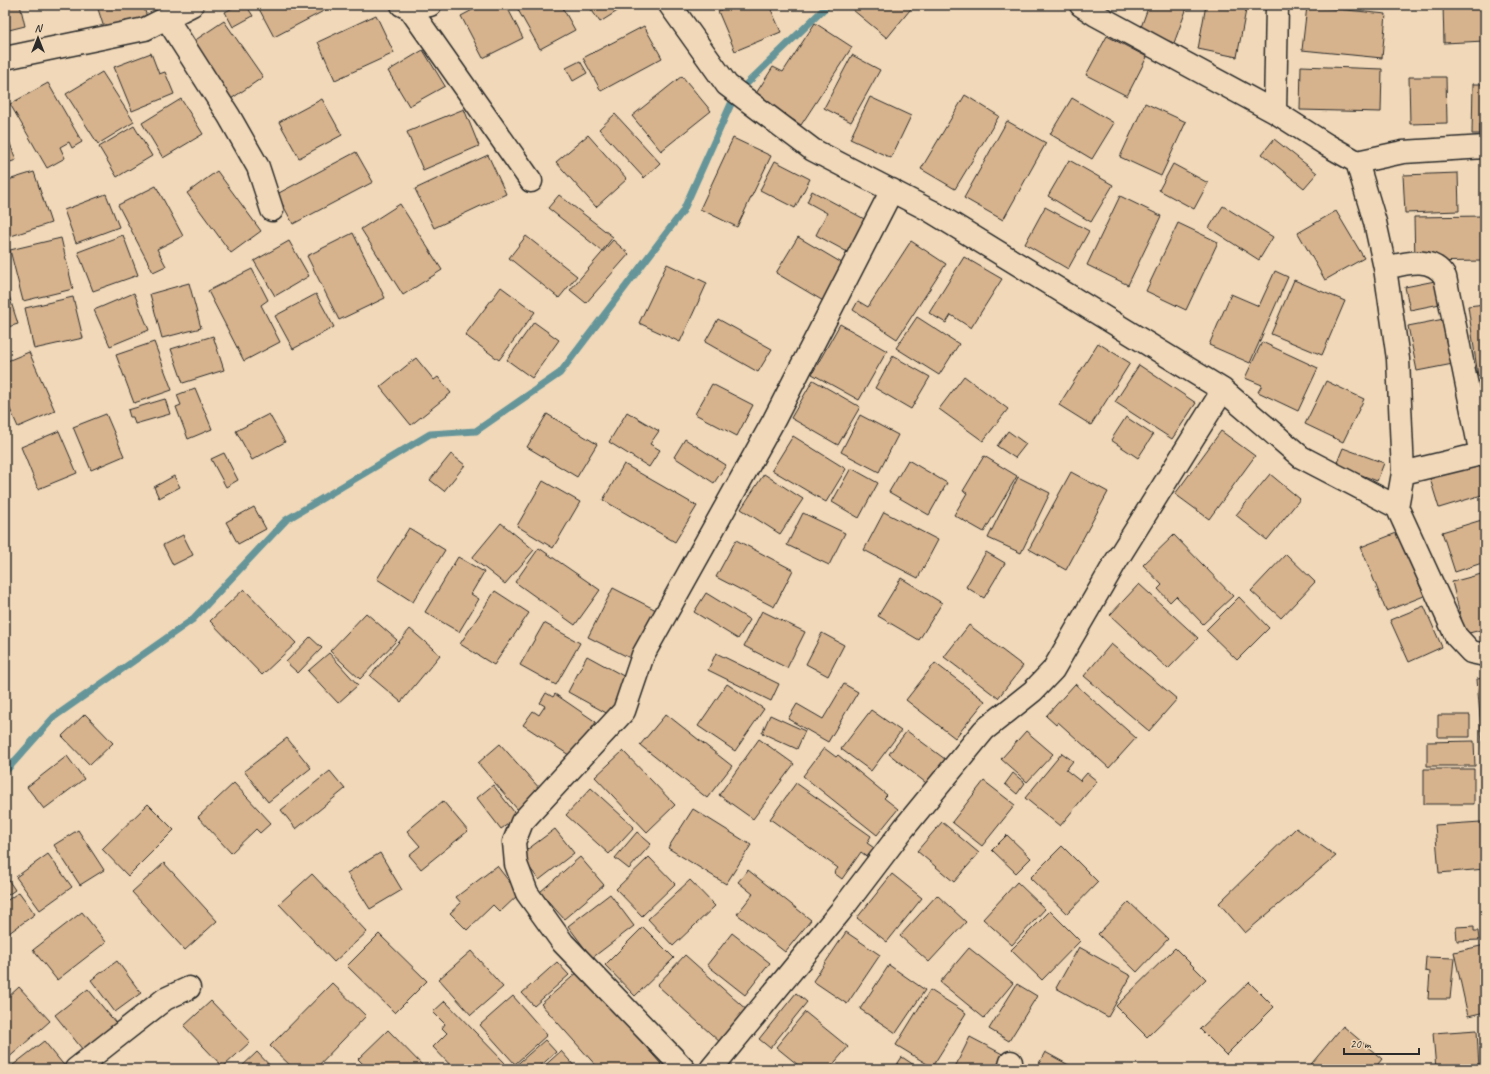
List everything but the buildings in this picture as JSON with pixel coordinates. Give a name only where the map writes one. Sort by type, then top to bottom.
[{"type":"street","points":[[5,58],[145,28],[167,19],[192,5]]},
{"type":"street","points":[[670,5],[727,85],[813,150],[931,210],[1223,390],[1301,457],[1397,507]]},
{"type":"street","points":[[1081,5],[1096,15],[1275,112],[1357,162],[1403,152],[1485,147]]},
{"type":"street","points":[[1275,112],[1277,5]]},
{"type":"street","points":[[414,6],[531,182]]},
{"type":"street","points":[[167,19],[258,167],[272,210]]},
{"type":"street","points":[[1357,162],[1375,222],[1385,268],[1398,358],[1403,472],[1397,507],[1456,636],[1471,652],[1485,655]]},
{"type":"street","points":[[684,1069],[563,943],[526,893],[516,864],[514,842],[522,822],[624,711],[643,655],[774,420],[892,190]]},
{"type":"street","points":[[1385,268],[1412,262],[1431,264],[1442,271],[1445,277],[1483,454],[1403,472]]},
{"type":"street","points":[[711,1069],[835,918],[904,828],[984,730],[1034,691],[1053,670],[1115,563],[1223,390]]},
{"type":"street","points":[[76,1069],[165,999],[189,988]]},
{"type":"waterway","points":[[5,772],[54,717],[192,620],[286,520],[430,434],[476,431],[560,373],[683,211],[735,95],[828,5]]}]
